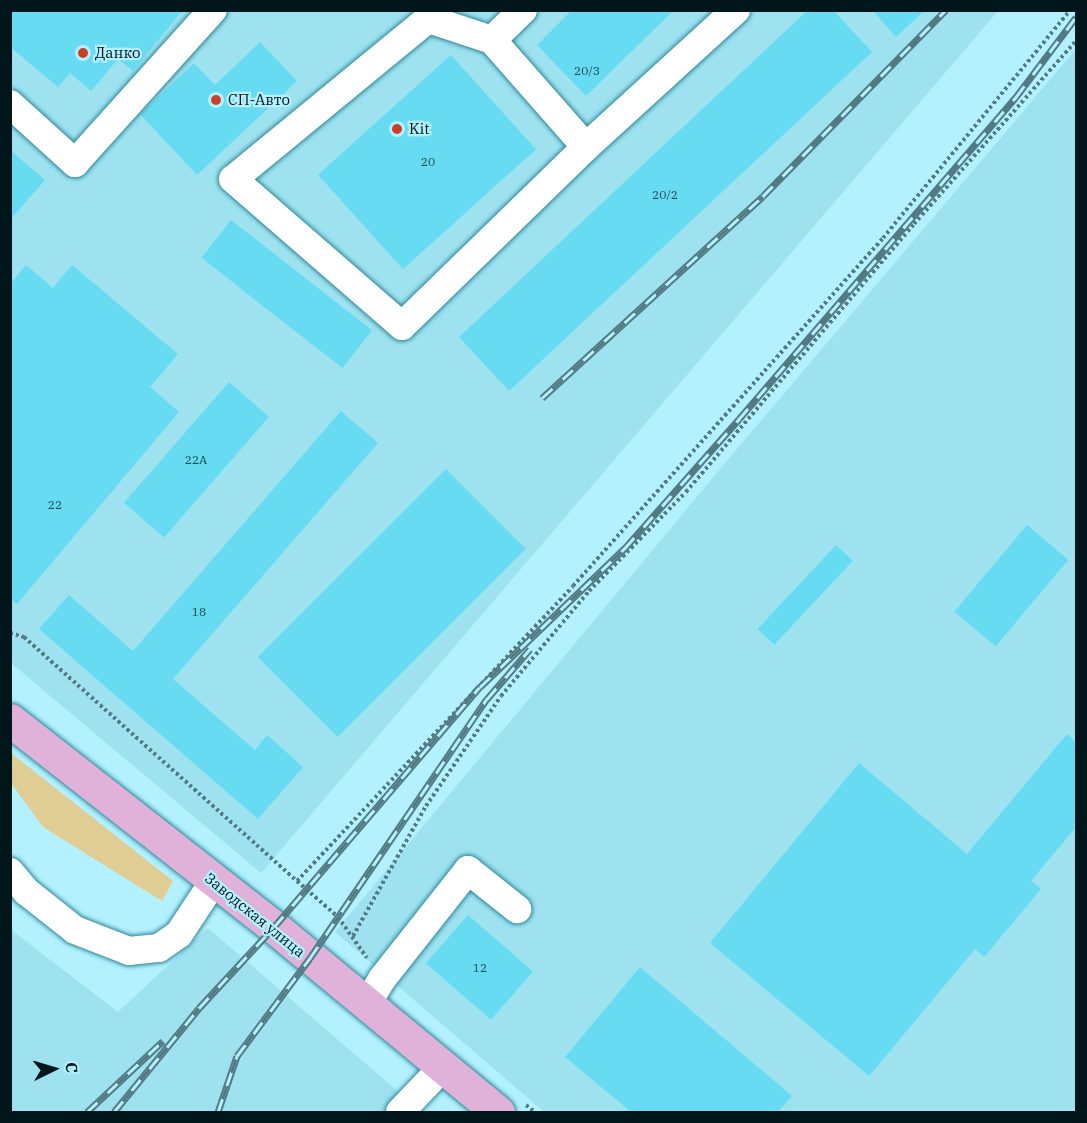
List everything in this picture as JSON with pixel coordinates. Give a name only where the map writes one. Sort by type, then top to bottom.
[{"type":"main road","name":"Заводская улица","points":[[10,720],[214,881],[375,992],[444,1066],[507,1105]]},
{"type":"street","points":[[10,104],[75,163],[213,10]]},
{"type":"street","points":[[492,40],[523,10]]},
{"type":"street","points":[[586,147],[492,40],[428,19],[233,179],[402,326],[586,147],[736,10]]},
{"type":"street","points":[[375,992],[468,870],[517,909]]},
{"type":"street","points":[[10,872],[27,892],[75,930],[129,951],[159,948],[179,934],[214,881]]},
{"type":"street","points":[[400,1113],[444,1066]]},
{"type":"path","points":[[297,882],[573,586],[883,238],[1070,10]]},
{"type":"path","points":[[353,936],[426,806],[501,696],[589,591],[686,492],[914,224],[1077,40]]},
{"type":"path","points":[[10,633],[24,637],[338,917],[353,936],[375,992]]},
{"type":"path","points":[[507,1105],[535,1113]]},
{"type":"shaded area","points":[[10,11],[998,11],[261,873],[11,663]]},
{"type":"shaded area","points":[[1076,49],[1076,1112],[544,1112],[335,932],[720,469]]},
{"type":"shaded area","points":[[11,753],[173,881],[162,901],[43,827],[11,783]]},
{"type":"shaded area","points":[[208,928],[422,1112],[11,1112],[10,929],[118,1012]]},
{"type":"building","name":"Данко","points":[[10,10],[183,10],[133,71],[118,59],[91,91],[70,73],[58,87],[10,47]]},
{"type":"building","points":[[572,10],[674,10],[586,96],[537,45]]},
{"type":"building","points":[[808,10],[833,10],[872,52],[509,391],[459,337]]},
{"type":"building","points":[[872,10],[925,10],[896,37]]},
{"type":"building","name":"СП-Авто","points":[[260,42],[297,81],[197,175],[140,114],[194,63],[215,85]]},
{"type":"building","points":[[451,55],[536,149],[403,269],[318,175]]},
{"type":"building","points":[[10,150],[45,180],[10,220]]},
{"type":"building","points":[[231,220],[372,330],[343,368],[201,258]]},
{"type":"building","points":[[26,265],[53,288],[72,265],[178,354],[150,387],[179,412],[17,604],[10,599],[10,284]]},
{"type":"building","points":[[229,382],[269,417],[164,538],[124,503]]},
{"type":"building","points":[[341,411],[378,443],[173,679],[255,750],[267,735],[303,767],[258,819],[39,629],[69,595],[133,651]]},
{"type":"building","points":[[446,469],[526,549],[338,737],[258,657]]},
{"type":"building","points":[[1027,525],[1068,560],[996,646],[954,612]]},
{"type":"building","points":[[836,545],[853,561],[774,645],[758,629]]},
{"type":"building","points":[[1067,734],[1076,742],[1076,827],[1031,881],[1041,889],[984,957],[975,949],[869,1076],[710,943],[859,763],[967,854]]},
{"type":"building","points":[[468,915],[533,971],[491,1020],[426,963]]},
{"type":"building","points":[[640,967],[792,1096],[778,1112],[631,1112],[565,1057]]},
{"type":"railway","points":[[542,398],[763,196],[946,10]]},
{"type":"railway","points":[[114,1112],[199,1008],[274,927],[480,687],[625,548],[739,419],[1016,97],[1076,17]]},
{"type":"railway","points":[[218,1112],[237,1056],[310,958],[487,699],[530,649]]},
{"type":"railway","points":[[87,1112],[163,1041]]},
{"type":"place","name":"Данко","points":[[83,53]]},
{"type":"place","name":"СП-Авто","points":[[216,100]]},
{"type":"place","name":"Kit","points":[[397,129]]}]
